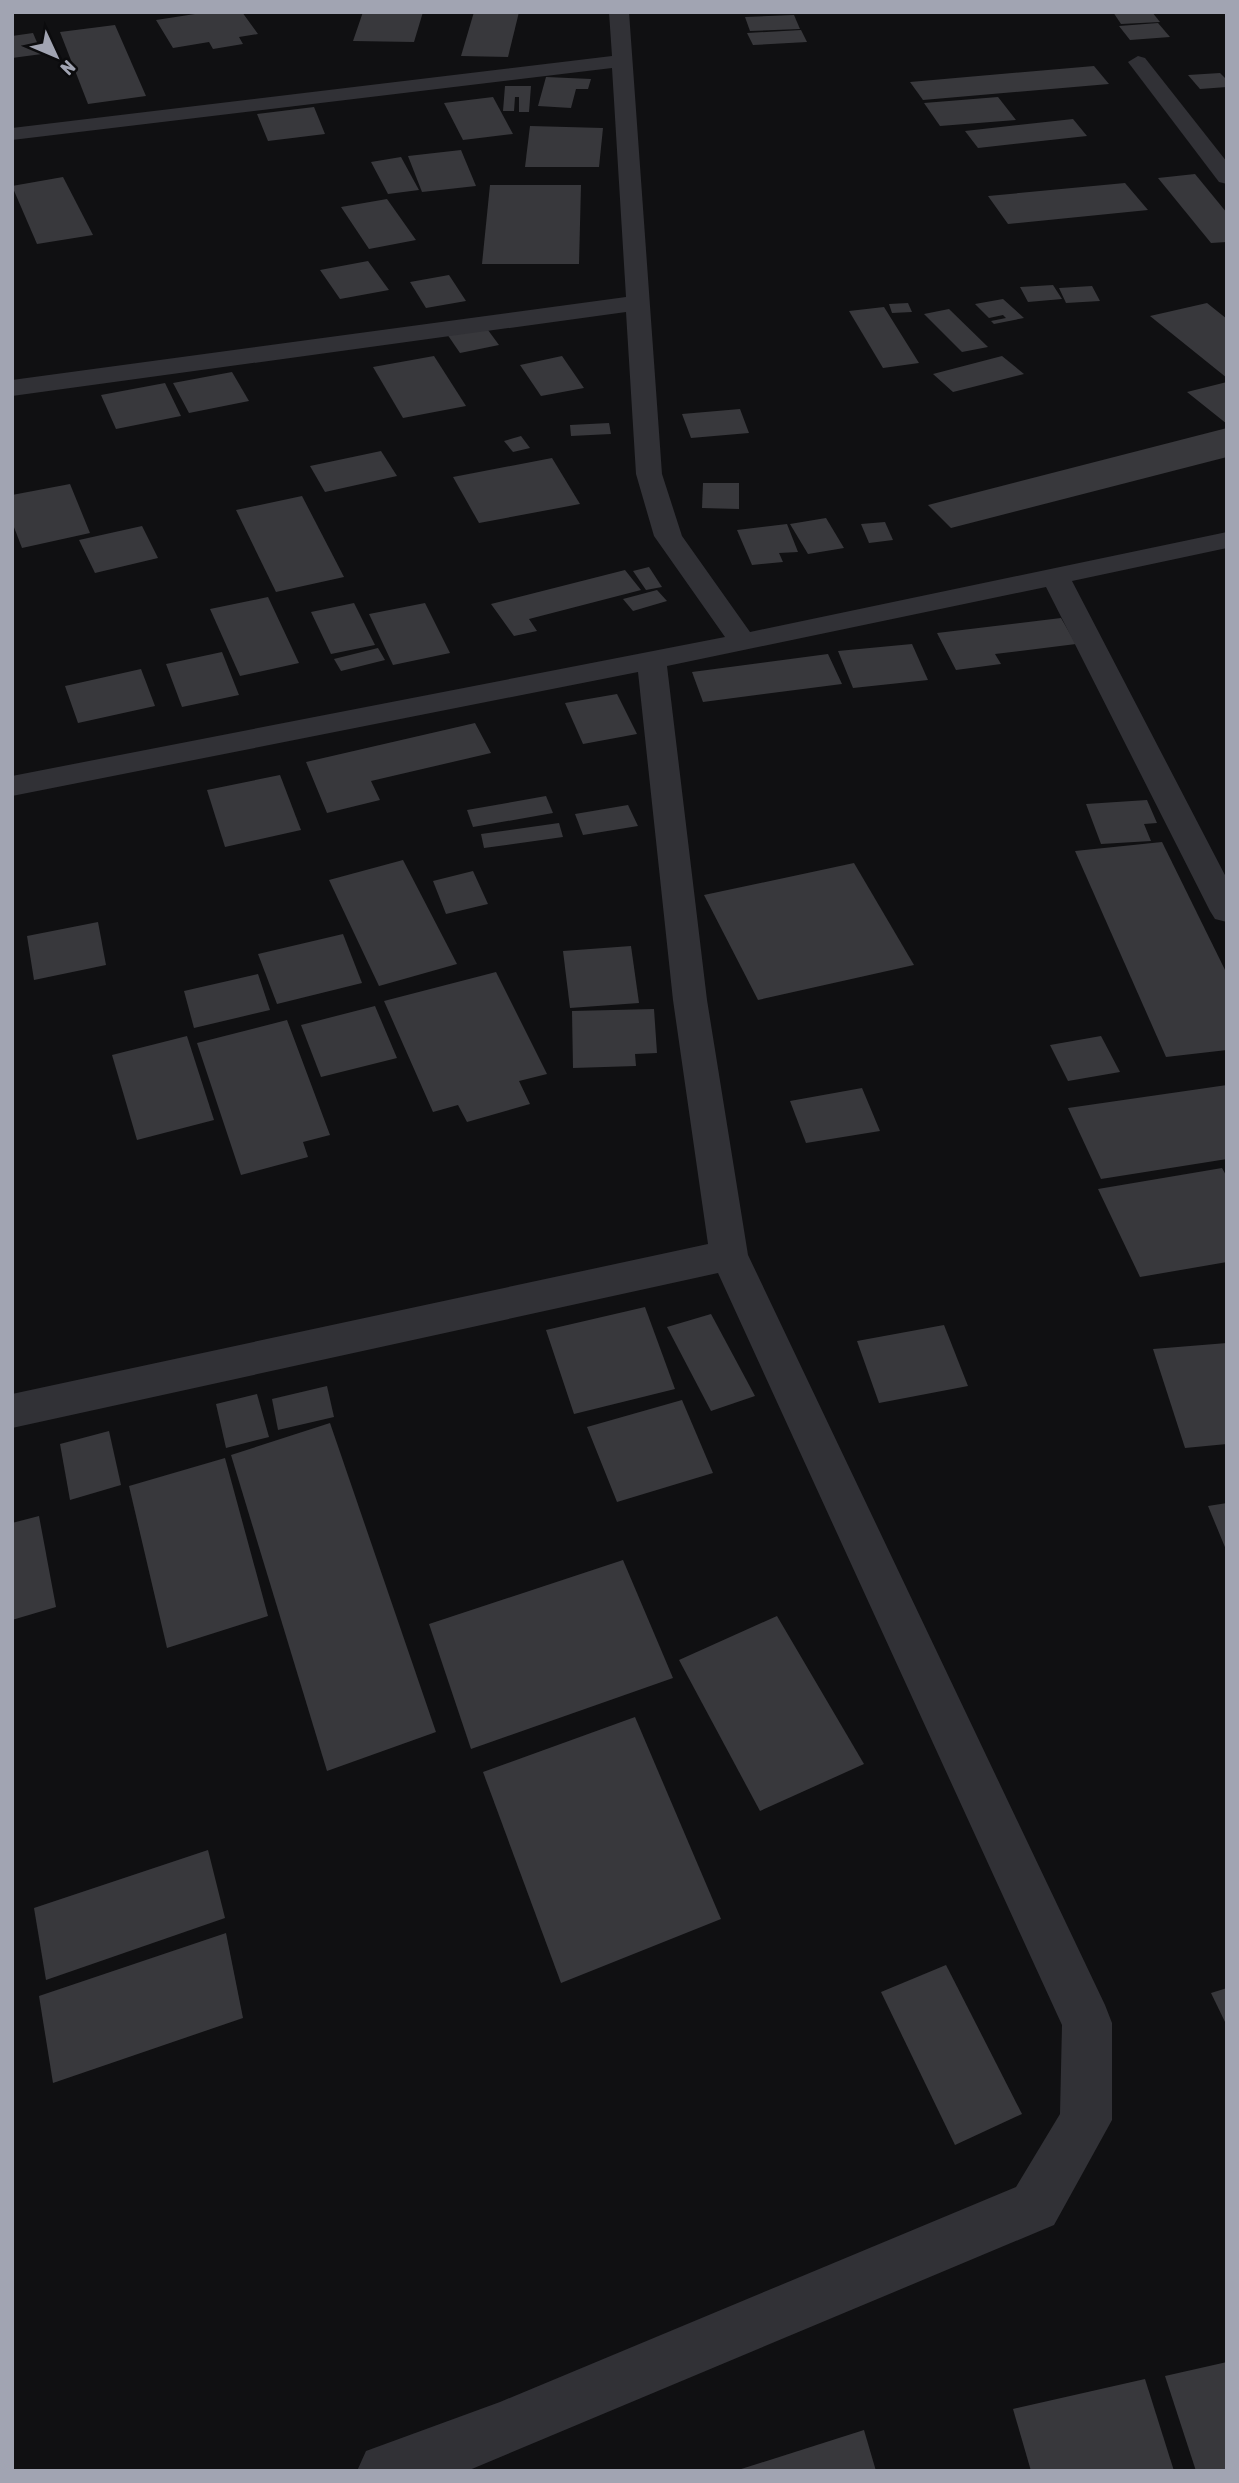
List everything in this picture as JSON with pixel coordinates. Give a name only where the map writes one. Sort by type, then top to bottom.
[{"type":"street","points":[[619,12],[649,474],[668,536],[743,642]]},
{"type":"street","points":[[12,134],[622,61]]},
{"type":"street","points":[[1138,62],[1227,177]]},
{"type":"street","points":[[12,388],[638,303]]},
{"type":"street","points":[[12,786],[743,642],[1227,540]]},
{"type":"street","points":[[1055,576],[1227,911]]},
{"type":"street","points":[[386,2471],[501,2430],[1035,2206],[1086,2120],[1087,2024],[729,1255],[690,1000],[652,660]]},
{"type":"street","points":[[12,1411],[729,1255]]},
{"type":"building","points":[[208,12],[242,12],[258,34],[239,37],[243,44],[213,49],[209,42],[173,48],[156,20]]},
{"type":"building","points":[[363,12],[423,12],[414,42],[353,41]]},
{"type":"building","points":[[474,12],[519,12],[508,57],[461,56]]},
{"type":"building","points":[[1113,12],[1152,12],[1160,22],[1121,24]]},
{"type":"building","points":[[794,15],[800,29],[750,31],[745,17]]},
{"type":"building","points":[[1158,23],[1170,37],[1130,40],[1119,26]]},
{"type":"building","points":[[115,25],[146,96],[88,104],[60,32]]},
{"type":"building","points":[[801,30],[807,42],[753,45],[747,33]]},
{"type":"building","points":[[33,33],[42,54],[12,58],[12,36]]},
{"type":"building","points":[[1094,66],[1109,84],[923,100],[910,82]]},
{"type":"building","points":[[1220,73],[1227,80],[1227,87],[1200,89],[1188,75]]},
{"type":"building","points":[[546,77],[591,79],[588,89],[576,89],[571,108],[538,106]]},
{"type":"building","points":[[505,86],[531,86],[529,112],[519,112],[519,97],[515,97],[514,111],[503,111]]},
{"type":"building","points":[[493,97],[513,134],[463,140],[444,103]]},
{"type":"building","points":[[998,97],[1016,120],[940,126],[924,103]]},
{"type":"building","points":[[314,107],[325,134],[268,141],[257,114]]},
{"type":"building","points":[[1073,119],[1087,136],[978,148],[965,131]]},
{"type":"building","points":[[530,126],[603,128],[599,167],[525,167]]},
{"type":"building","points":[[461,150],[476,186],[422,192],[408,156]]},
{"type":"building","points":[[401,157],[419,190],[388,194],[371,162]]},
{"type":"building","points":[[1195,174],[1227,213],[1227,242],[1211,243],[1158,178]]},
{"type":"building","points":[[63,177],[93,235],[37,244],[12,186]]},
{"type":"building","points":[[1125,183],[1148,210],[1008,224],[988,196]]},
{"type":"building","points":[[490,185],[581,185],[579,264],[482,264]]},
{"type":"building","points":[[387,199],[416,240],[369,249],[341,207]]},
{"type":"building","points":[[368,261],[389,290],[340,299],[320,270]]},
{"type":"building","points":[[449,275],[466,301],[426,308],[410,282]]},
{"type":"building","points":[[1053,285],[1062,299],[1028,302],[1020,287]]},
{"type":"building","points":[[1092,286],[1100,301],[1066,303],[1059,288]]},
{"type":"building","points":[[1003,299],[1024,318],[994,324],[991,321],[1006,318],[1003,315],[989,318],[975,304]]},
{"type":"building","points":[[908,303],[912,312],[892,313],[889,304]]},
{"type":"building","points":[[1207,303],[1227,319],[1227,378],[1150,316]]},
{"type":"building","points":[[884,307],[919,363],[883,368],[849,311]]},
{"type":"building","points":[[949,309],[988,347],[962,352],[924,314]]},
{"type":"building","points":[[485,326],[499,345],[460,353],[447,334]]},
{"type":"building","points":[[434,356],[466,406],[403,418],[373,367]]},
{"type":"building","points":[[562,356],[584,388],[541,396],[520,365]]},
{"type":"building","points":[[1002,356],[1024,374],[953,392],[933,374]]},
{"type":"building","points":[[232,372],[249,401],[189,413],[173,383]]},
{"type":"building","points":[[1227,382],[1227,424],[1187,392]]},
{"type":"building","points":[[165,383],[181,416],[116,429],[101,395]]},
{"type":"building","points":[[740,409],[749,433],[691,438],[682,414]]},
{"type":"building","points":[[609,423],[611,434],[571,436],[570,425]]},
{"type":"building","points":[[1227,428],[1227,457],[951,528],[928,505]]},
{"type":"building","points":[[521,436],[530,448],[513,452],[504,441]]},
{"type":"building","points":[[381,451],[397,476],[325,492],[310,466]]},
{"type":"building","points":[[552,458],[580,504],[479,523],[453,477]]},
{"type":"building","points":[[703,483],[739,483],[739,509],[702,508]]},
{"type":"building","points":[[70,484],[90,533],[22,548],[12,522],[12,495]]},
{"type":"building","points":[[302,496],[344,577],[276,592],[236,510]]},
{"type":"building","points":[[826,518],[844,548],[808,554],[790,524]]},
{"type":"building","points":[[885,522],[893,540],[869,543],[861,524]]},
{"type":"building","points":[[787,524],[798,552],[779,553],[783,562],[752,565],[737,530]]},
{"type":"building","points":[[142,526],[158,558],[95,573],[79,540]]},
{"type":"building","points":[[649,567],[662,587],[646,590],[633,571]]},
{"type":"building","points":[[625,570],[641,590],[529,619],[537,631],[514,636],[491,604]]},
{"type":"building","points":[[657,590],[667,601],[633,611],[623,599]]},
{"type":"building","points":[[268,597],[299,663],[240,676],[210,609]]},
{"type":"building","points":[[354,603],[375,645],[331,654],[311,612]]},
{"type":"building","points":[[425,603],[450,653],[393,665],[369,614]]},
{"type":"building","points":[[1061,618],[1076,644],[995,654],[1001,664],[956,670],[937,633]]},
{"type":"building","points":[[912,644],[928,680],[853,688],[838,651]]},
{"type":"building","points":[[378,648],[385,660],[341,671],[334,659]]},
{"type":"building","points":[[222,652],[239,695],[182,707],[166,664]]},
{"type":"building","points":[[828,654],[842,684],[703,702],[692,672]]},
{"type":"building","points":[[141,669],[155,706],[78,723],[65,686]]},
{"type":"building","points":[[617,694],[637,734],[583,744],[565,703]]},
{"type":"building","points":[[475,723],[491,753],[371,781],[380,800],[327,813],[306,762]]},
{"type":"building","points":[[280,775],[301,830],[225,847],[207,790]]},
{"type":"building","points":[[546,796],[553,813],[473,827],[467,810]]},
{"type":"building","points":[[1147,800],[1157,823],[1144,824],[1151,841],[1101,844],[1086,804]]},
{"type":"building","points":[[628,805],[638,826],[583,835],[575,814]]},
{"type":"building","points":[[559,823],[563,837],[484,848],[481,834]]},
{"type":"building","points":[[1162,842],[1227,974],[1227,1050],[1166,1057],[1075,851]]},
{"type":"building","points":[[403,860],[457,964],[379,986],[329,880]]},
{"type":"building","points":[[854,863],[914,965],[758,1000],[704,895]]},
{"type":"building","points":[[473,871],[488,904],[446,914],[433,881]]},
{"type":"building","points":[[98,922],[106,965],[34,980],[27,936]]},
{"type":"building","points":[[343,934],[362,983],[277,1004],[258,954]]},
{"type":"building","points":[[631,946],[639,1003],[570,1008],[563,951]]},
{"type":"building","points":[[496,972],[547,1074],[519,1081],[530,1104],[467,1122],[458,1105],[433,1112],[384,1001]]},
{"type":"building","points":[[258,974],[270,1010],[194,1028],[184,991]]},
{"type":"building","points":[[375,1006],[397,1058],[321,1077],[301,1025]]},
{"type":"building","points":[[654,1009],[657,1053],[635,1054],[636,1066],[573,1068],[572,1011]]},
{"type":"building","points":[[287,1020],[330,1135],[303,1142],[308,1157],[241,1175],[197,1043]]},
{"type":"building","points":[[187,1036],[214,1120],[137,1140],[112,1055]]},
{"type":"building","points":[[1101,1036],[1120,1072],[1068,1081],[1050,1045]]},
{"type":"building","points":[[1227,1085],[1227,1159],[1101,1179],[1068,1108]]},
{"type":"building","points":[[862,1088],[880,1131],[806,1143],[790,1101]]},
{"type":"building","points":[[1222,1168],[1227,1177],[1227,1262],[1140,1277],[1098,1189]]},
{"type":"building","points":[[645,1307],[675,1389],[574,1414],[546,1330]]},
{"type":"building","points":[[711,1314],[755,1396],[711,1411],[667,1327]]},
{"type":"building","points":[[944,1325],[968,1386],[879,1403],[857,1341]]},
{"type":"building","points":[[1227,1343],[1227,1444],[1185,1448],[1153,1349]]},
{"type":"building","points":[[327,1386],[334,1417],[278,1430],[272,1399]]},
{"type":"building","points":[[257,1394],[269,1437],[226,1448],[216,1404]]},
{"type":"building","points":[[682,1400],[713,1473],[617,1502],[587,1427]]},
{"type":"building","points":[[330,1423],[436,1732],[327,1771],[231,1455]]},
{"type":"building","points":[[109,1431],[121,1485],[70,1500],[60,1444]]},
{"type":"building","points":[[225,1458],[268,1616],[167,1648],[129,1486]]},
{"type":"building","points":[[1227,1503],[1227,1552],[1208,1506]]},
{"type":"building","points":[[39,1516],[56,1607],[12,1620],[12,1523]]},
{"type":"building","points":[[623,1560],[673,1678],[471,1749],[429,1624]]},
{"type":"building","points":[[777,1616],[864,1764],[760,1811],[679,1660]]},
{"type":"building","points":[[635,1717],[721,1919],[561,1983],[483,1772]]},
{"type":"building","points":[[208,1850],[225,1918],[46,1980],[34,1908]]},
{"type":"building","points":[[226,1933],[243,2018],[53,2083],[39,1996]]},
{"type":"building","points":[[946,1965],[1022,2114],[955,2145],[881,1992]]},
{"type":"building","points":[[1227,1988],[1227,2026],[1211,1993]]},
{"type":"building","points":[[1227,2362],[1227,2471],[1196,2471],[1165,2376]]},
{"type":"building","points":[[1145,2379],[1174,2471],[1031,2471],[1013,2409]]},
{"type":"building","points":[[864,2430],[876,2471],[738,2471],[738,2470]]}]
